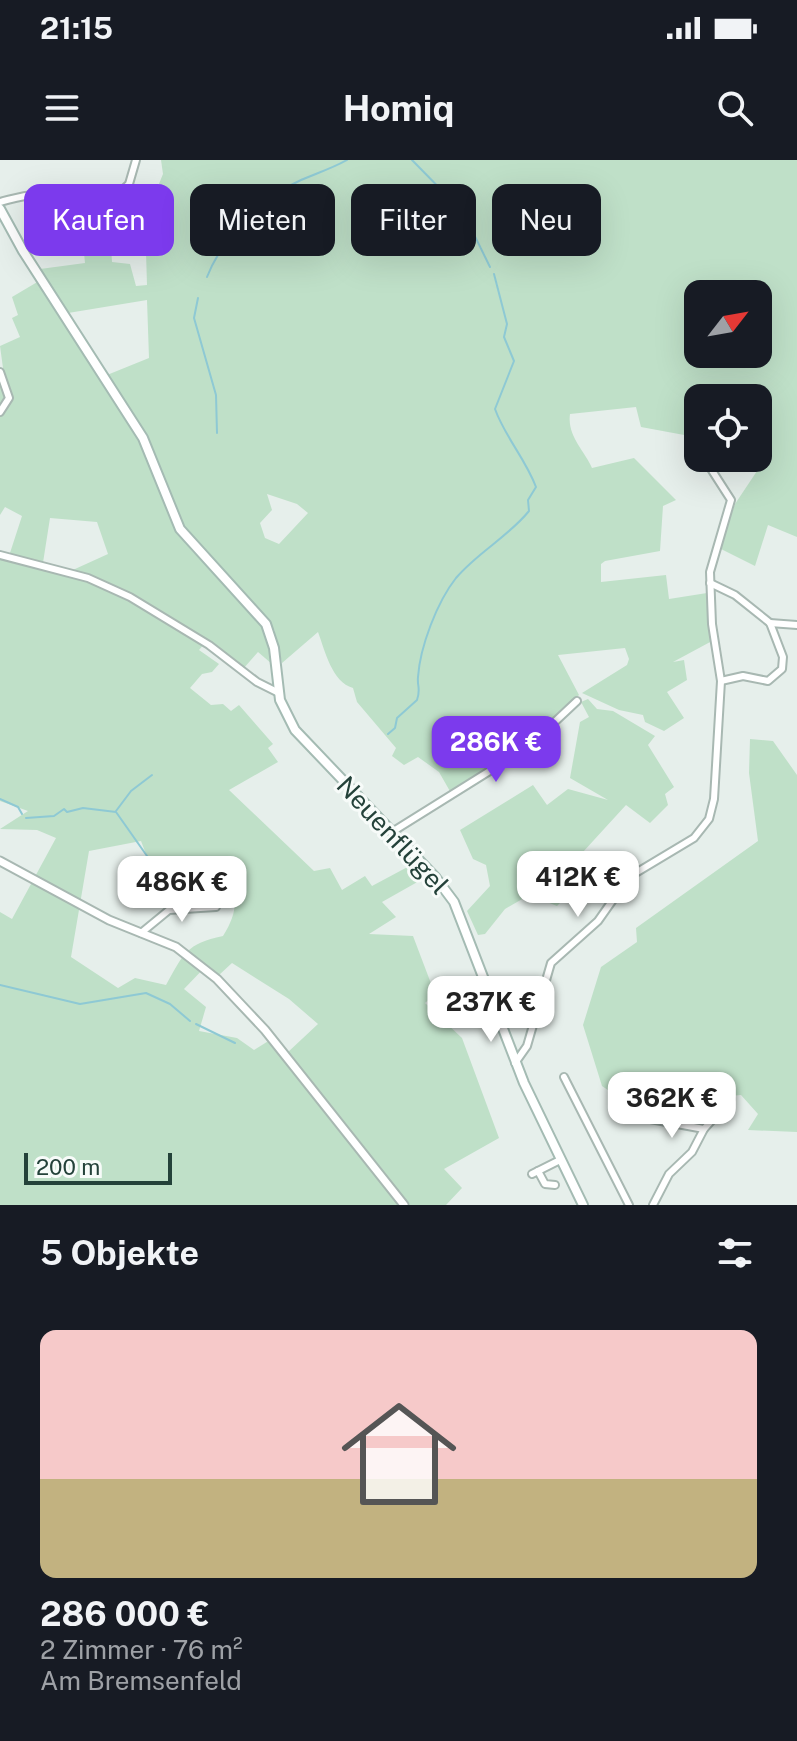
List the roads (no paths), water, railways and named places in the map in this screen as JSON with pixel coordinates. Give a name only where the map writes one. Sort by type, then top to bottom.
[{"type":"main road","name":"Neuenflügel","points":[[0,209],[21,249],[142,436],[180,529],[265,623],[279,693],[286,715],[299,735],[452,897],[515,1063],[583,1205]]},
{"type":"street","points":[[0,202],[34,195],[76,204],[98,203],[129,184],[136,160]]},
{"type":"street","points":[[0,372],[9,398],[0,412]]},
{"type":"street","points":[[515,1063],[528,1042],[551,963],[598,921],[629,877],[694,838],[707,823],[714,799],[721,681],[710,583],[715,550],[731,500],[713,472]]},
{"type":"street","points":[[0,555],[81,576],[123,593],[204,641],[257,682],[279,693]]},
{"type":"street","points":[[710,583],[735,595],[770,623],[783,657],[781,671],[766,682],[743,676],[721,681]]},
{"type":"street","points":[[770,623],[797,625]]},
{"type":"street","points":[[392,832],[528,747],[577,701]]},
{"type":"street","points":[[0,861],[96,913],[183,951],[217,979],[265,1030],[404,1205]]},
{"type":"street","points":[[141,933],[169,910],[216,907]]},
{"type":"street","points":[[488,1019],[497,1014]]},
{"type":"street","points":[[564,1077],[629,1205]]},
{"type":"street","points":[[653,1205],[668,1176],[693,1151],[704,1129],[731,1099]]},
{"type":"street","points":[[645,1118],[704,1129]]},
{"type":"street","points":[[555,1185],[545,1184],[535,1173],[560,1160]]},
{"type":"waterway","points":[[207,277],[233,234],[272,197],[301,180],[347,160]]},
{"type":"waterway","points":[[412,160],[463,212],[490,267]]},
{"type":"waterway","points":[[388,734],[395,728],[397,718],[417,700],[419,665],[426,639],[449,588],[465,569],[529,511],[528,500],[536,487],[495,409],[514,361],[504,337],[507,324],[494,274]]},
{"type":"waterway","points":[[198,298],[194,318],[216,395],[217,433]]},
{"type":"waterway","points":[[116,811],[131,791],[152,775]]},
{"type":"waterway","points":[[0,799],[18,807],[22,814]]},
{"type":"waterway","points":[[26,818],[54,816],[64,809],[67,812],[83,808],[116,812],[159,873],[171,872],[193,882]]},
{"type":"waterway","points":[[0,985],[80,1004],[146,993],[170,1004],[190,1021]]},
{"type":"waterway","points":[[196,1024],[235,1043]]}]
